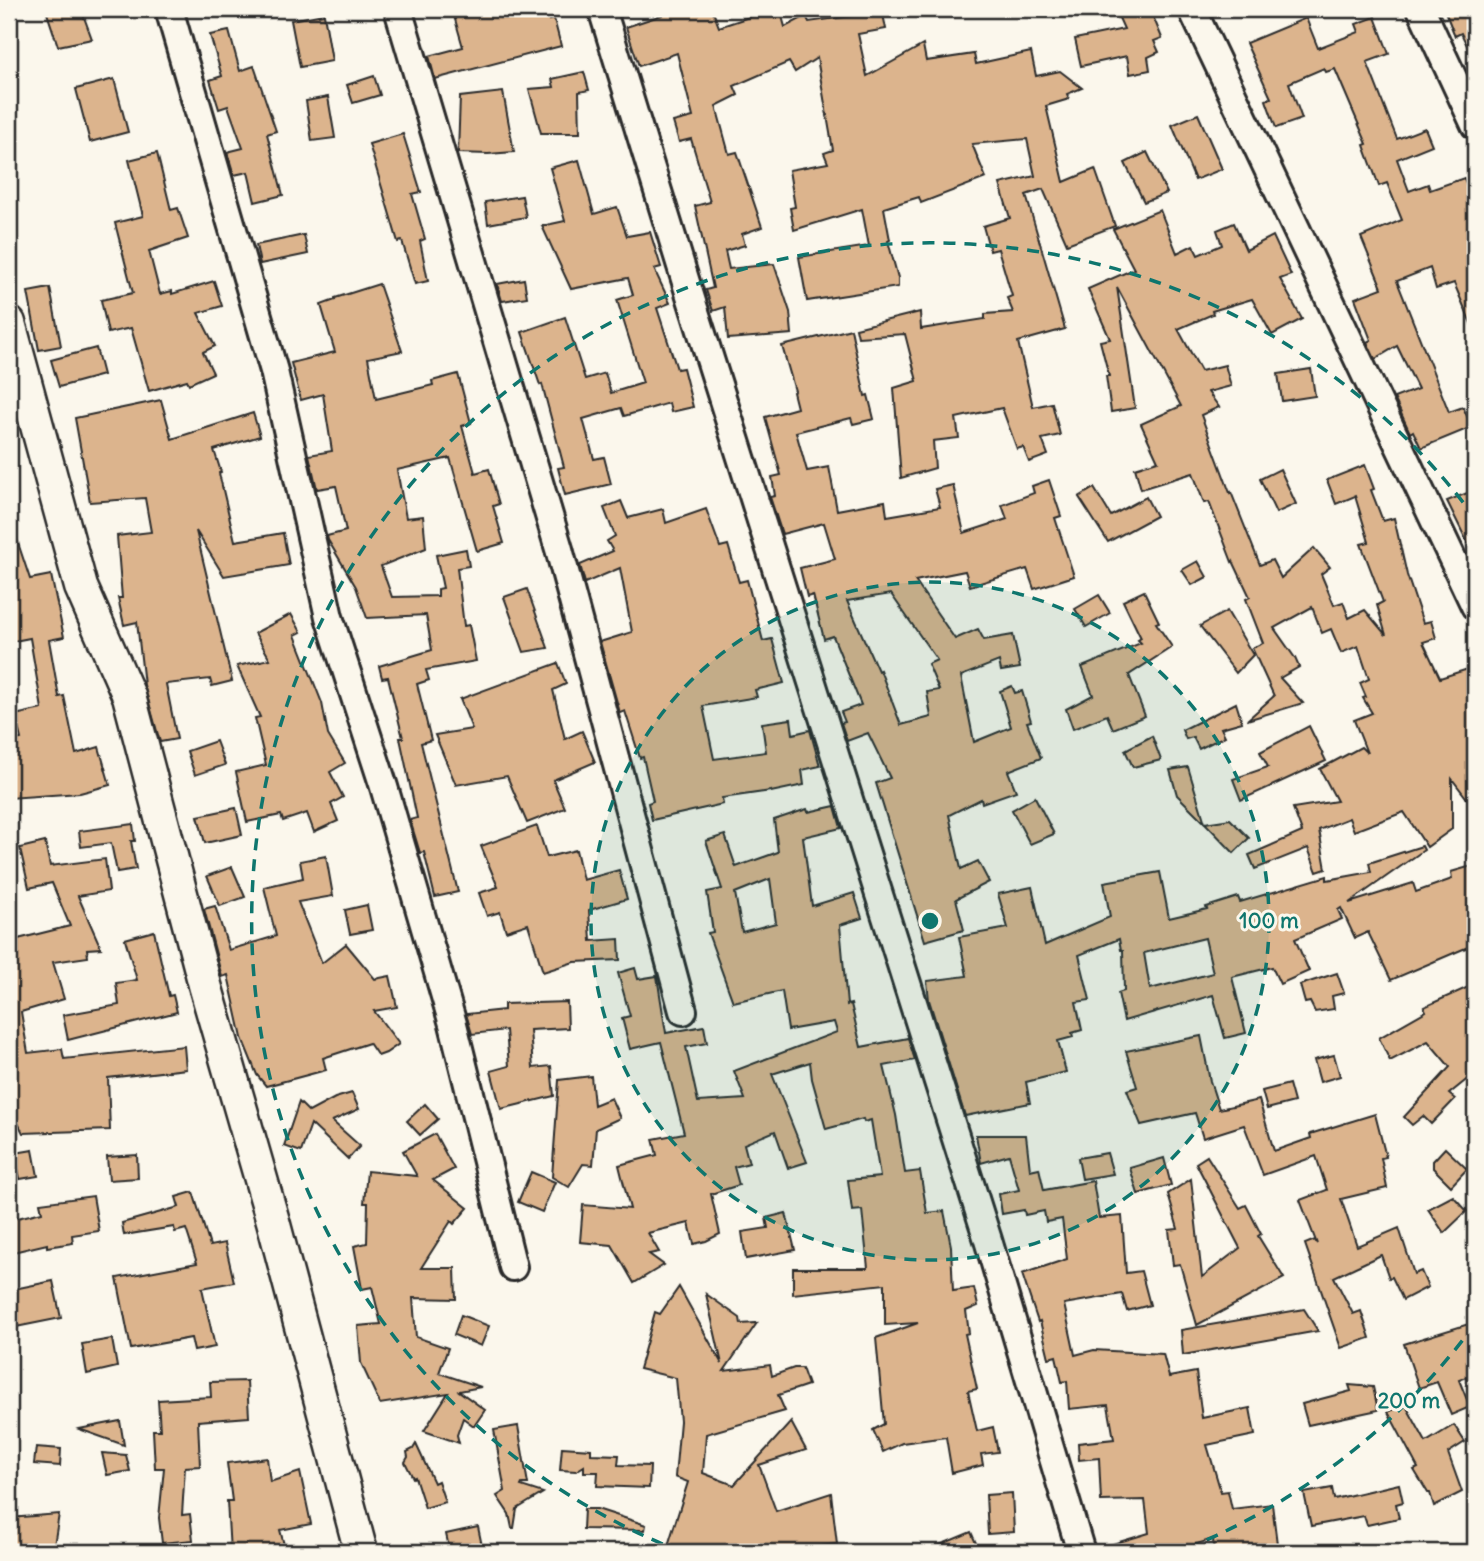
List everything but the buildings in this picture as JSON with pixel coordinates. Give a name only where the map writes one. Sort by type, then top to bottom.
[{"type":"street","points":[[169,9],[274,371],[330,618],[384,787],[453,1024],[513,1267]]},
{"type":"street","points":[[398,9],[559,549],[683,1011]]},
{"type":"street","points":[[603,9],[692,302],[988,1240],[1081,1552]]},
{"type":"street","points":[[1192,9],[1475,606]]},
{"type":"street","points":[[1421,9],[1475,125]]},
{"type":"street","points":[[9,323],[82,587],[129,696],[205,985],[273,1221],[361,1552]]}]
